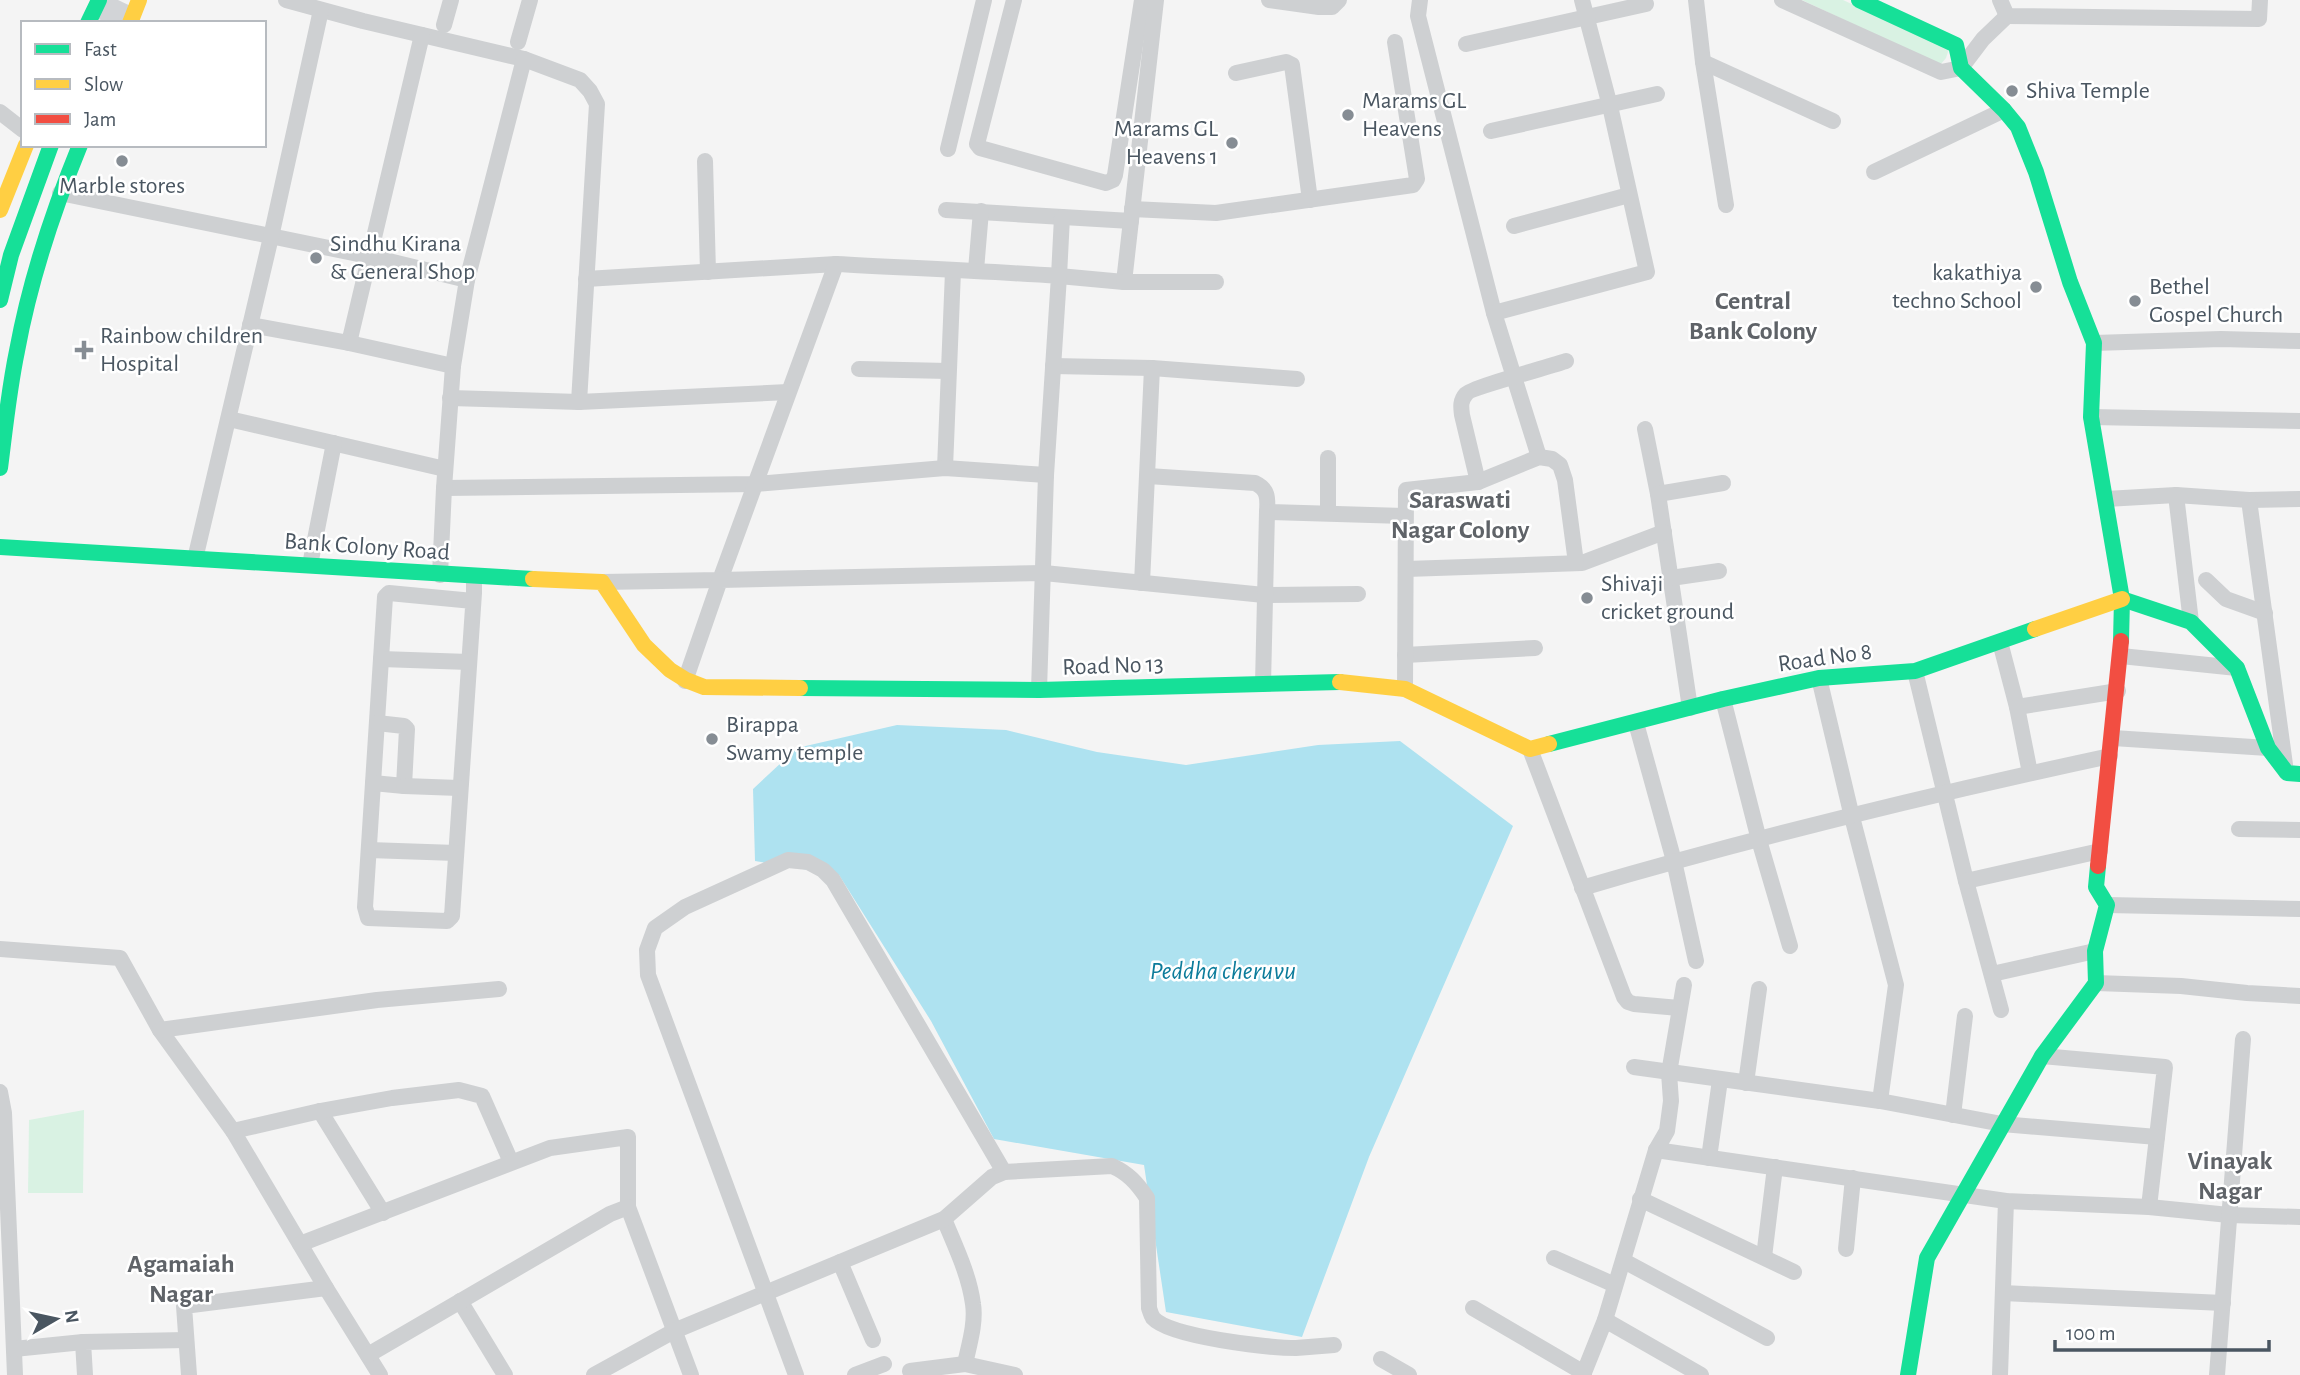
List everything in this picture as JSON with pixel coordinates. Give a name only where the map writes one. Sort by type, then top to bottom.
[{"type":"main road","points":[[89,21],[99,0]]},
{"type":"main road","points":[[131,21],[139,0]]},
{"type":"main road","points":[[1858,0],[1956,45],[1961,68],[2018,127],[2036,172],[2070,282],[2094,343],[2091,417],[2122,599],[2118,691],[2096,887],[2106,905],[2095,951],[2096,983],[2042,1056],[1927,1258],[1908,1375]]},
{"type":"main road","points":[[0,210],[25,147]]},
{"type":"main road","points":[[0,300],[11,255],[50,147]]},
{"type":"main road","points":[[0,468],[24,315],[60,193],[79,147]]},
{"type":"main road","name":"Bank Colony Road","points":[[0,547],[474,577],[602,582]]},
{"type":"main road","points":[[602,582],[637,638],[660,663],[685,681]]},
{"type":"main road","points":[[2122,599],[2191,622],[2237,668],[2268,748],[2293,774]]},
{"type":"main road","name":"Road No 8","points":[[1530,749],[1723,699],[1819,678],[1915,671],[2122,599]]},
{"type":"main road","name":"Road No 13","points":[[685,681],[704,687],[1039,690],[1334,681],[1405,689],[1530,749]]},
{"type":"street","points":[[286,0],[524,59],[580,80],[590,91],[597,104],[579,402]]},
{"type":"street","points":[[444,25],[451,0]]},
{"type":"street","points":[[518,42],[530,0]]},
{"type":"street","points":[[948,149],[984,0]]},
{"type":"street","points":[[1014,0],[977,144],[981,148],[1106,183],[1113,180],[1115,175],[1142,0]]},
{"type":"street","points":[[1124,282],[1156,0]]},
{"type":"street","points":[[1269,0],[1319,8],[1332,7],[1339,0]]},
{"type":"street","points":[[1420,0],[1418,16],[1494,313],[1539,457]]},
{"type":"street","points":[[1494,313],[1647,272],[1610,106],[1582,0]]},
{"type":"street","points":[[1696,0],[1726,205]]},
{"type":"street","points":[[1782,0],[1941,72],[1961,68],[2007,16],[2259,19],[2260,0]]},
{"type":"street","points":[[1892,0],[1899,19]]},
{"type":"street","points":[[2000,0],[2007,16]]},
{"type":"street","points":[[1466,44],[1646,4]]},
{"type":"street","points":[[195,559],[321,10]]},
{"type":"street","points":[[349,343],[422,35]]},
{"type":"street","points":[[946,210],[1062,217],[1216,213],[1413,185],[1417,179],[1395,42]]},
{"type":"street","points":[[440,575],[450,398],[467,280],[524,59]]},
{"type":"street","points":[[1236,73],[1286,62],[1292,65],[1310,200]]},
{"type":"street","points":[[1703,62],[1833,121]]},
{"type":"street","points":[[1491,131],[1657,94]]},
{"type":"street","points":[[1874,172],[2004,110]]},
{"type":"street","points":[[0,112],[21,129]]},
{"type":"street","points":[[705,161],[708,272]]},
{"type":"street","points":[[60,193],[368,256],[467,280]]},
{"type":"street","points":[[1514,226],[1629,195]]},
{"type":"street","points":[[976,270],[981,211]]},
{"type":"street","points":[[1039,690],[1046,475],[1062,217]]},
{"type":"street","points":[[586,279],[836,264],[976,270],[1124,282],[1216,282]]},
{"type":"street","points":[[685,681],[836,264]]},
{"type":"street","points":[[945,468],[953,271]]},
{"type":"street","points":[[250,325],[453,366]]},
{"type":"street","points":[[2094,343],[2300,341]]},
{"type":"street","points":[[1478,482],[1461,404],[1466,392],[1475,387],[1566,361]]},
{"type":"street","points":[[1053,366],[1152,369],[1297,379]]},
{"type":"street","points":[[859,369],[948,370]]},
{"type":"street","points":[[1142,583],[1152,369]]},
{"type":"street","points":[[450,398],[579,402],[788,392]]},
{"type":"street","points":[[2091,417],[2300,421]]},
{"type":"street","points":[[229,419],[445,469]]},
{"type":"street","points":[[1646,429],[1690,708]]},
{"type":"street","points":[[310,565],[334,443]]},
{"type":"street","points":[[1405,689],[1406,490],[1478,482],[1539,457],[1552,459],[1560,465],[1565,480],[1576,563]]},
{"type":"street","points":[[1328,458],[1328,512]]},
{"type":"street","points":[[444,488],[756,484],[945,468],[1046,475]]},
{"type":"street","points":[[1148,476],[1255,483],[1264,487],[1268,497],[1264,684]]},
{"type":"street","points":[[1658,494],[1723,483]]},
{"type":"street","points":[[2176,495],[2191,622]]},
{"type":"street","points":[[2106,499],[2176,495],[2249,500],[2300,499]]},
{"type":"street","points":[[2249,500],[2265,613],[2293,774]]},
{"type":"street","points":[[1267,512],[1404,516]]},
{"type":"street","points":[[1406,569],[1591,561],[1664,532]]},
{"type":"street","points":[[1671,578],[1719,570]]},
{"type":"street","points":[[602,582],[1044,573],[1264,595],[1358,594]]},
{"type":"street","points":[[473,601],[388,593],[385,597],[365,907],[368,918],[447,921],[452,916],[459,788],[469,662],[473,601],[474,577]]},
{"type":"street","points":[[2206,580],[2226,598],[2265,613]]},
{"type":"street","points":[[2000,642],[2030,773]]},
{"type":"street","points":[[1405,655],[1535,648]]},
{"type":"street","points":[[2121,656],[2237,668]]},
{"type":"street","points":[[381,659],[469,662]]},
{"type":"street","points":[[1915,671],[1966,881],[2001,1010]]},
{"type":"street","points":[[1819,678],[1896,985],[1880,1101]]},
{"type":"street","points":[[2017,707],[2118,691]]},
{"type":"street","points":[[1723,699],[1759,840],[1790,946]]},
{"type":"street","points":[[377,723],[404,726],[407,729],[404,786]]},
{"type":"street","points":[[1636,723],[1674,861],[1696,961]]},
{"type":"street","points":[[2113,738],[2268,748]]},
{"type":"street","points":[[1530,749],[1628,1002],[1679,1008]]},
{"type":"street","points":[[1582,888],[1674,861],[2030,773],[2110,756]]},
{"type":"street","points":[[373,783],[459,788]]},
{"type":"street","points":[[2239,830],[2300,830]]},
{"type":"street","points":[[369,850],[456,853]]},
{"type":"street","points":[[1966,881],[2100,851]]},
{"type":"street","points":[[796,1375],[648,975],[647,950],[655,928],[685,906],[788,860],[808,862],[823,870],[833,880],[1004,1172]]},
{"type":"street","points":[[2106,905],[2300,909]]},
{"type":"street","points":[[0,949],[120,958],[160,1030],[233,1131],[380,1375]]},
{"type":"street","points":[[1992,974],[2095,951]]},
{"type":"street","points":[[2096,983],[2181,986],[2300,996]]},
{"type":"street","points":[[1473,1308],[1583,1374],[1605,1320],[1656,1150],[1667,1131],[1671,1101],[1669,1073],[1684,985]]},
{"type":"street","points":[[160,1030],[377,1000],[499,989]]},
{"type":"street","points":[[1746,1083],[1759,989]]},
{"type":"street","points":[[1953,1115],[1965,1016]]},
{"type":"street","points":[[2217,1375],[2243,1039]]},
{"type":"street","points":[[2042,1056],[2165,1067],[2149,1207]]},
{"type":"street","points":[[1634,1067],[1880,1101],[2002,1124],[2157,1137]]},
{"type":"street","points":[[1709,1157],[1720,1080]]},
{"type":"street","points":[[233,1131],[320,1111],[459,1090],[482,1096],[511,1162]]},
{"type":"street","points":[[0,1092],[4,1114],[15,1375]]},
{"type":"street","points":[[320,1111],[383,1213]]},
{"type":"street","points":[[300,1244],[550,1148],[628,1137],[628,1208],[691,1375]]},
{"type":"street","points":[[1656,1150],[2006,1201],[2300,1217]]},
{"type":"street","points":[[594,1375],[674,1331],[944,1219],[992,1177],[1004,1172],[1112,1166],[1138,1183],[1147,1198],[1149,1308],[1153,1318],[1166,1326],[1208,1338],[1252,1345],[1296,1348],[1334,1345]]},
{"type":"street","points":[[1764,1258],[1774,1167]]},
{"type":"street","points":[[1846,1249],[1853,1178]]},
{"type":"street","points":[[1640,1199],[1794,1272]]},
{"type":"street","points":[[2000,1375],[2006,1201]]},
{"type":"street","points":[[368,1355],[610,1214],[628,1208]]},
{"type":"street","points":[[944,1219],[973,1305],[965,1364]]},
{"type":"street","points":[[1554,1258],[1615,1285]]},
{"type":"street","points":[[1624,1261],[1767,1338]]},
{"type":"street","points":[[840,1262],[873,1339]]},
{"type":"street","points":[[189,1375],[184,1306],[326,1288]]},
{"type":"street","points":[[2003,1293],[2223,1303]]},
{"type":"street","points":[[460,1301],[505,1375]]},
{"type":"street","points":[[1605,1320],[1701,1375]]},
{"type":"street","points":[[14,1349],[83,1342],[186,1340]]},
{"type":"street","points":[[83,1342],[85,1375]]},
{"type":"street","points":[[1381,1359],[1409,1375]]},
{"type":"street","points":[[855,1375],[884,1364]]},
{"type":"street","points":[[910,1371],[965,1364],[1015,1375]]},
{"type":"green space","points":[[1802,0],[1843,0],[1949,49],[1946,58],[1940,65]]},
{"type":"green space","points":[[84,1110],[83,1193],[28,1193],[29,1120]]},
{"type":"water","name":"Peddha cheruvu","points":[[897,725],[1006,730],[1097,752],[1186,765],[1318,745],[1400,741],[1513,826],[1369,1157],[1302,1337],[1166,1312],[1144,1165],[994,1139],[931,1021],[839,875],[755,861],[753,789],[797,748]]},
{"type":"tunnel","points":[[108,21],[118,0]]},
{"type":"traffic: fast","points":[[89,21],[99,0]]},
{"type":"traffic: fast","points":[[1859,0],[1956,45],[1961,68],[2018,127],[2036,172],[2070,282],[2094,343],[2091,417],[2122,599],[2121,641]]},
{"type":"traffic: fast","points":[[0,300],[11,255],[50,147]]},
{"type":"traffic: fast","points":[[0,468],[22,324],[52,220],[79,147]]},
{"type":"traffic: fast","points":[[0,547],[533,579]]},
{"type":"traffic: fast","points":[[2122,599],[2191,622],[2237,668],[2268,748],[2287,773],[2300,774]]},
{"type":"traffic: fast","points":[[1549,744],[1723,699],[1819,678],[1915,671],[2035,629]]},
{"type":"traffic: fast","points":[[800,688],[1039,690],[1340,682]]},
{"type":"traffic: fast","points":[[1908,1375],[1927,1258],[2042,1056],[2096,983],[2095,951],[2107,905],[2096,887],[2098,866]]},
{"type":"traffic: slow","points":[[131,21],[139,0]]},
{"type":"traffic: slow","points":[[0,210],[25,147]]},
{"type":"traffic: slow","points":[[533,579],[602,582],[644,645],[670,670],[686,680],[704,687],[800,688]]},
{"type":"traffic: slow","points":[[2035,629],[2122,599]]},
{"type":"traffic: slow","points":[[1340,682],[1405,689],[1530,749],[1549,744]]},
{"type":"traffic: jam","points":[[2098,866],[2121,641]]},
{"type":"place","name":"Shiva Temple","points":[[2012,91]]},
{"type":"place","name":"Marams GL Heavens","points":[[1348,115]]},
{"type":"place","name":"Marams GL Heavens 1","points":[[1232,143]]},
{"type":"place","name":"Marble stores","points":[[122,161]]},
{"type":"place","name":"Sindhu Kirana & General Shop","points":[[316,258]]},
{"type":"place","name":"kakathiya techno School","points":[[2036,287]]},
{"type":"place","name":"Bethel Gospel Church","points":[[2135,301]]},
{"type":"place","name":"Rainbow children Hospital","points":[[84,350]]},
{"type":"place","name":"Shivaji cricket ground","points":[[1587,598]]},
{"type":"place","name":"Birappa Swamy temple","points":[[712,739]]},
{"type":"district","name":"Central Bank Colony","points":[[1753,316]]},
{"type":"district","name":"Saraswati Nagar Colony","points":[[1460,515]]},
{"type":"district","name":"Vinayak Nagar","points":[[2230,1176]]},
{"type":"district","name":"Agamaiah Nagar","points":[[181,1279]]}]
